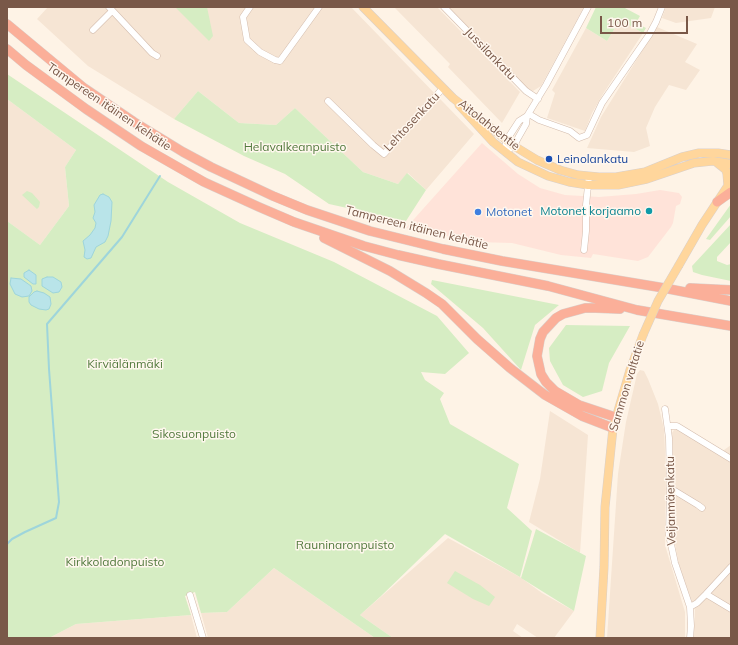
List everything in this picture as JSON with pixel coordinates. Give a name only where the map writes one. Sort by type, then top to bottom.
[{"type":"highway","name":"Tampereen itäinen kehätie","points":[[7,24],[84,88],[134,122],[211,167],[307,210],[370,231],[443,249],[502,261],[664,288],[731,301]]},
{"type":"highway","name":"Tampereen itäinen kehätie","points":[[7,49],[26,65],[86,109],[148,150],[211,185],[294,222],[384,251],[438,264],[548,286],[637,310],[731,326]]},
{"type":"highway","points":[[717,202],[730,186]]},
{"type":"highway","points":[[294,222],[409,282],[442,304],[496,356],[545,395],[582,416],[613,428]]},
{"type":"highway","points":[[664,288],[731,290]]},
{"type":"highway","points":[[615,417],[579,405],[555,390],[546,382],[541,374],[537,356],[538,348],[540,339],[546,328],[556,318],[563,314],[574,310],[596,308],[637,310]]},
{"type":"main road","name":"Aitolahdentie","points":[[363,7],[444,88],[493,142],[518,162],[548,176],[569,182],[589,181],[645,172],[682,157],[699,153],[718,152],[731,155]]},
{"type":"main road","name":"Aitolahdentie","points":[[453,98],[467,107],[510,144],[537,160],[560,170],[578,175],[589,181],[610,185],[630,183],[662,174],[685,165],[705,161],[731,164]]},
{"type":"main road","points":[[713,161],[726,170],[730,186]]},
{"type":"main road","name":"Sammon valtatie","points":[[600,638],[604,567],[605,507],[615,417],[630,370],[658,301],[717,202]]},
{"type":"street","points":[[250,7],[243,18],[247,40],[260,52],[275,60],[280,60],[320,7]]},
{"type":"street","name":"Jussilankatu","points":[[444,7],[523,88],[538,99]]},
{"type":"street","points":[[505,152],[526,124],[528,115],[588,7]]},
{"type":"street","points":[[528,115],[570,131],[579,138],[587,135],[603,101],[649,35],[662,7]]},
{"type":"street","points":[[93,30],[110,9],[152,53],[157,56]]},
{"type":"street","name":"Lehtosenkatu","points":[[328,101],[384,154],[444,88]]},
{"type":"street","points":[[584,250],[586,205],[589,181]]},
{"type":"street","name":"Veijanmäenkatu","points":[[665,409],[668,426],[670,488],[669,535],[671,550],[690,606],[690,638]]},
{"type":"street","points":[[668,426],[677,426],[731,459]]},
{"type":"street","points":[[670,488],[698,504],[702,508]]},
{"type":"street","points":[[690,606],[706,594],[731,567]]},
{"type":"street","points":[[706,594],[731,609]]},
{"type":"street","points":[[190,595],[203,638]]},
{"type":"shaded area","points":[[48,7],[351,7],[474,134],[426,190],[408,173],[398,184],[363,172],[295,108],[276,125],[239,123],[198,91],[174,119],[88,66],[37,19]]},
{"type":"shaded area","points":[[394,7],[437,7],[520,92],[502,123],[448,67],[450,64]]},
{"type":"shaded area","points":[[447,7],[584,7],[541,86],[533,91],[526,88]]},
{"type":"shaded area","points":[[666,7],[715,7],[711,18],[676,23],[662,18]]},
{"type":"shaded area","points":[[620,20],[643,33],[603,94],[592,113],[585,131],[547,118],[555,93],[552,90],[586,28],[607,41]]},
{"type":"shaded area","points":[[657,27],[697,44],[685,62],[700,70],[686,90],[669,85],[655,107],[646,128],[650,146],[634,152],[587,148],[601,117]]},
{"type":"shaded area","points":[[7,99],[76,150],[65,167],[69,206],[40,245],[7,221]]},
{"type":"shaded area","points":[[482,143],[518,174],[540,188],[565,195],[599,197],[636,194],[660,190],[679,193],[682,197],[680,204],[676,206],[671,227],[648,257],[638,261],[593,254],[591,258],[561,255],[512,243],[476,242],[406,228]]},
{"type":"shaded area","points":[[640,370],[644,371],[648,379],[658,404],[664,429],[666,474],[665,545],[685,612],[685,638],[607,638],[618,474],[626,422],[637,374]]},
{"type":"shaded area","points":[[550,411],[588,435],[580,553],[529,522],[540,479]]},
{"type":"shaded area","points":[[674,430],[678,430],[720,456],[724,450],[731,445],[731,638],[693,638],[695,610],[679,565],[673,534],[674,486],[672,433]]},
{"type":"shaded area","points":[[448,538],[520,577],[542,593],[574,611],[554,638],[538,638],[517,624],[513,631],[523,638],[393,638],[360,615]]},
{"type":"shaded area","points":[[274,568],[375,638],[208,638],[201,613],[227,612]]},
{"type":"shaded area","points":[[191,615],[197,638],[49,638],[76,624]]},
{"type":"green space","points":[[175,7],[207,7],[213,36],[209,41]]},
{"type":"green space","points":[[596,7],[623,7],[640,16],[636,23],[646,28],[643,33],[620,20],[607,41],[586,28]]},
{"type":"green space","points":[[7,74],[168,182],[240,223],[334,262],[437,316],[469,353],[445,374],[421,372],[425,380],[444,393],[440,399],[450,424],[519,464],[507,508],[532,531],[520,577],[445,534],[360,615],[393,638],[375,638],[274,568],[227,612],[201,613],[195,592],[185,596],[191,615],[76,624],[49,638],[7,638],[7,221],[40,245],[69,206],[65,167],[76,150],[7,99]]},
{"type":"green space","name":"Helavalkeanpuisto","points":[[198,91],[239,123],[276,125],[295,108],[363,172],[398,184],[407,173],[426,190],[406,221],[329,204],[285,174],[244,156],[174,119]]},
{"type":"green space","points":[[27,191],[32,193],[40,202],[37,209],[22,195]]},
{"type":"green space","points":[[731,204],[731,216],[710,240],[706,239]]},
{"type":"green space","points":[[731,224],[731,242],[717,257],[717,261],[727,265],[731,264],[731,281],[693,272],[692,266]]},
{"type":"green space","points":[[432,280],[559,305],[535,325],[521,370],[483,328],[431,284]]},
{"type":"green space","points":[[566,325],[630,326],[609,363],[602,391],[583,397],[563,385],[550,361],[549,348]]},
{"type":"green space","points":[[536,529],[586,556],[574,611],[521,578]]},
{"type":"green space","points":[[455,571],[480,585],[495,597],[489,606],[473,599],[447,583]]},
{"type":"water","points":[[103,194],[109,197],[112,202],[111,221],[108,236],[105,242],[96,247],[91,258],[87,259],[84,257],[85,250],[83,241],[95,228],[96,223],[93,218],[95,212],[94,205],[100,195]]},
{"type":"water","points":[[29,270],[36,275],[36,284],[33,284],[24,277],[24,273]]},
{"type":"water","points":[[53,277],[61,282],[62,287],[59,292],[53,293],[42,286],[42,279]]},
{"type":"water","points":[[11,278],[21,279],[31,286],[32,291],[29,296],[22,297],[15,294],[10,284]]},
{"type":"water","points":[[37,291],[50,297],[51,304],[49,309],[39,309],[31,305],[29,302],[29,297]]},
{"type":"waterway","points":[[7,544],[12,539],[25,532],[56,518],[59,502],[47,324],[122,237],[160,176]]},
{"type":"place","name":"Leinolankatu","points":[[549,159]]},
{"type":"place","name":"Motonet korjaamo","points":[[649,211]]},
{"type":"place","name":"Motonet","points":[[478,212]]},
{"type":"park label","name":"Kirviälänmäki","points":[[125,364]]},
{"type":"park label","name":"Sikosuonpuisto","points":[[194,434]]},
{"type":"park label","name":"Rauninaronpuisto","points":[[345,545]]},
{"type":"park label","name":"Kirkkoladonpuisto","points":[[115,562]]}]
